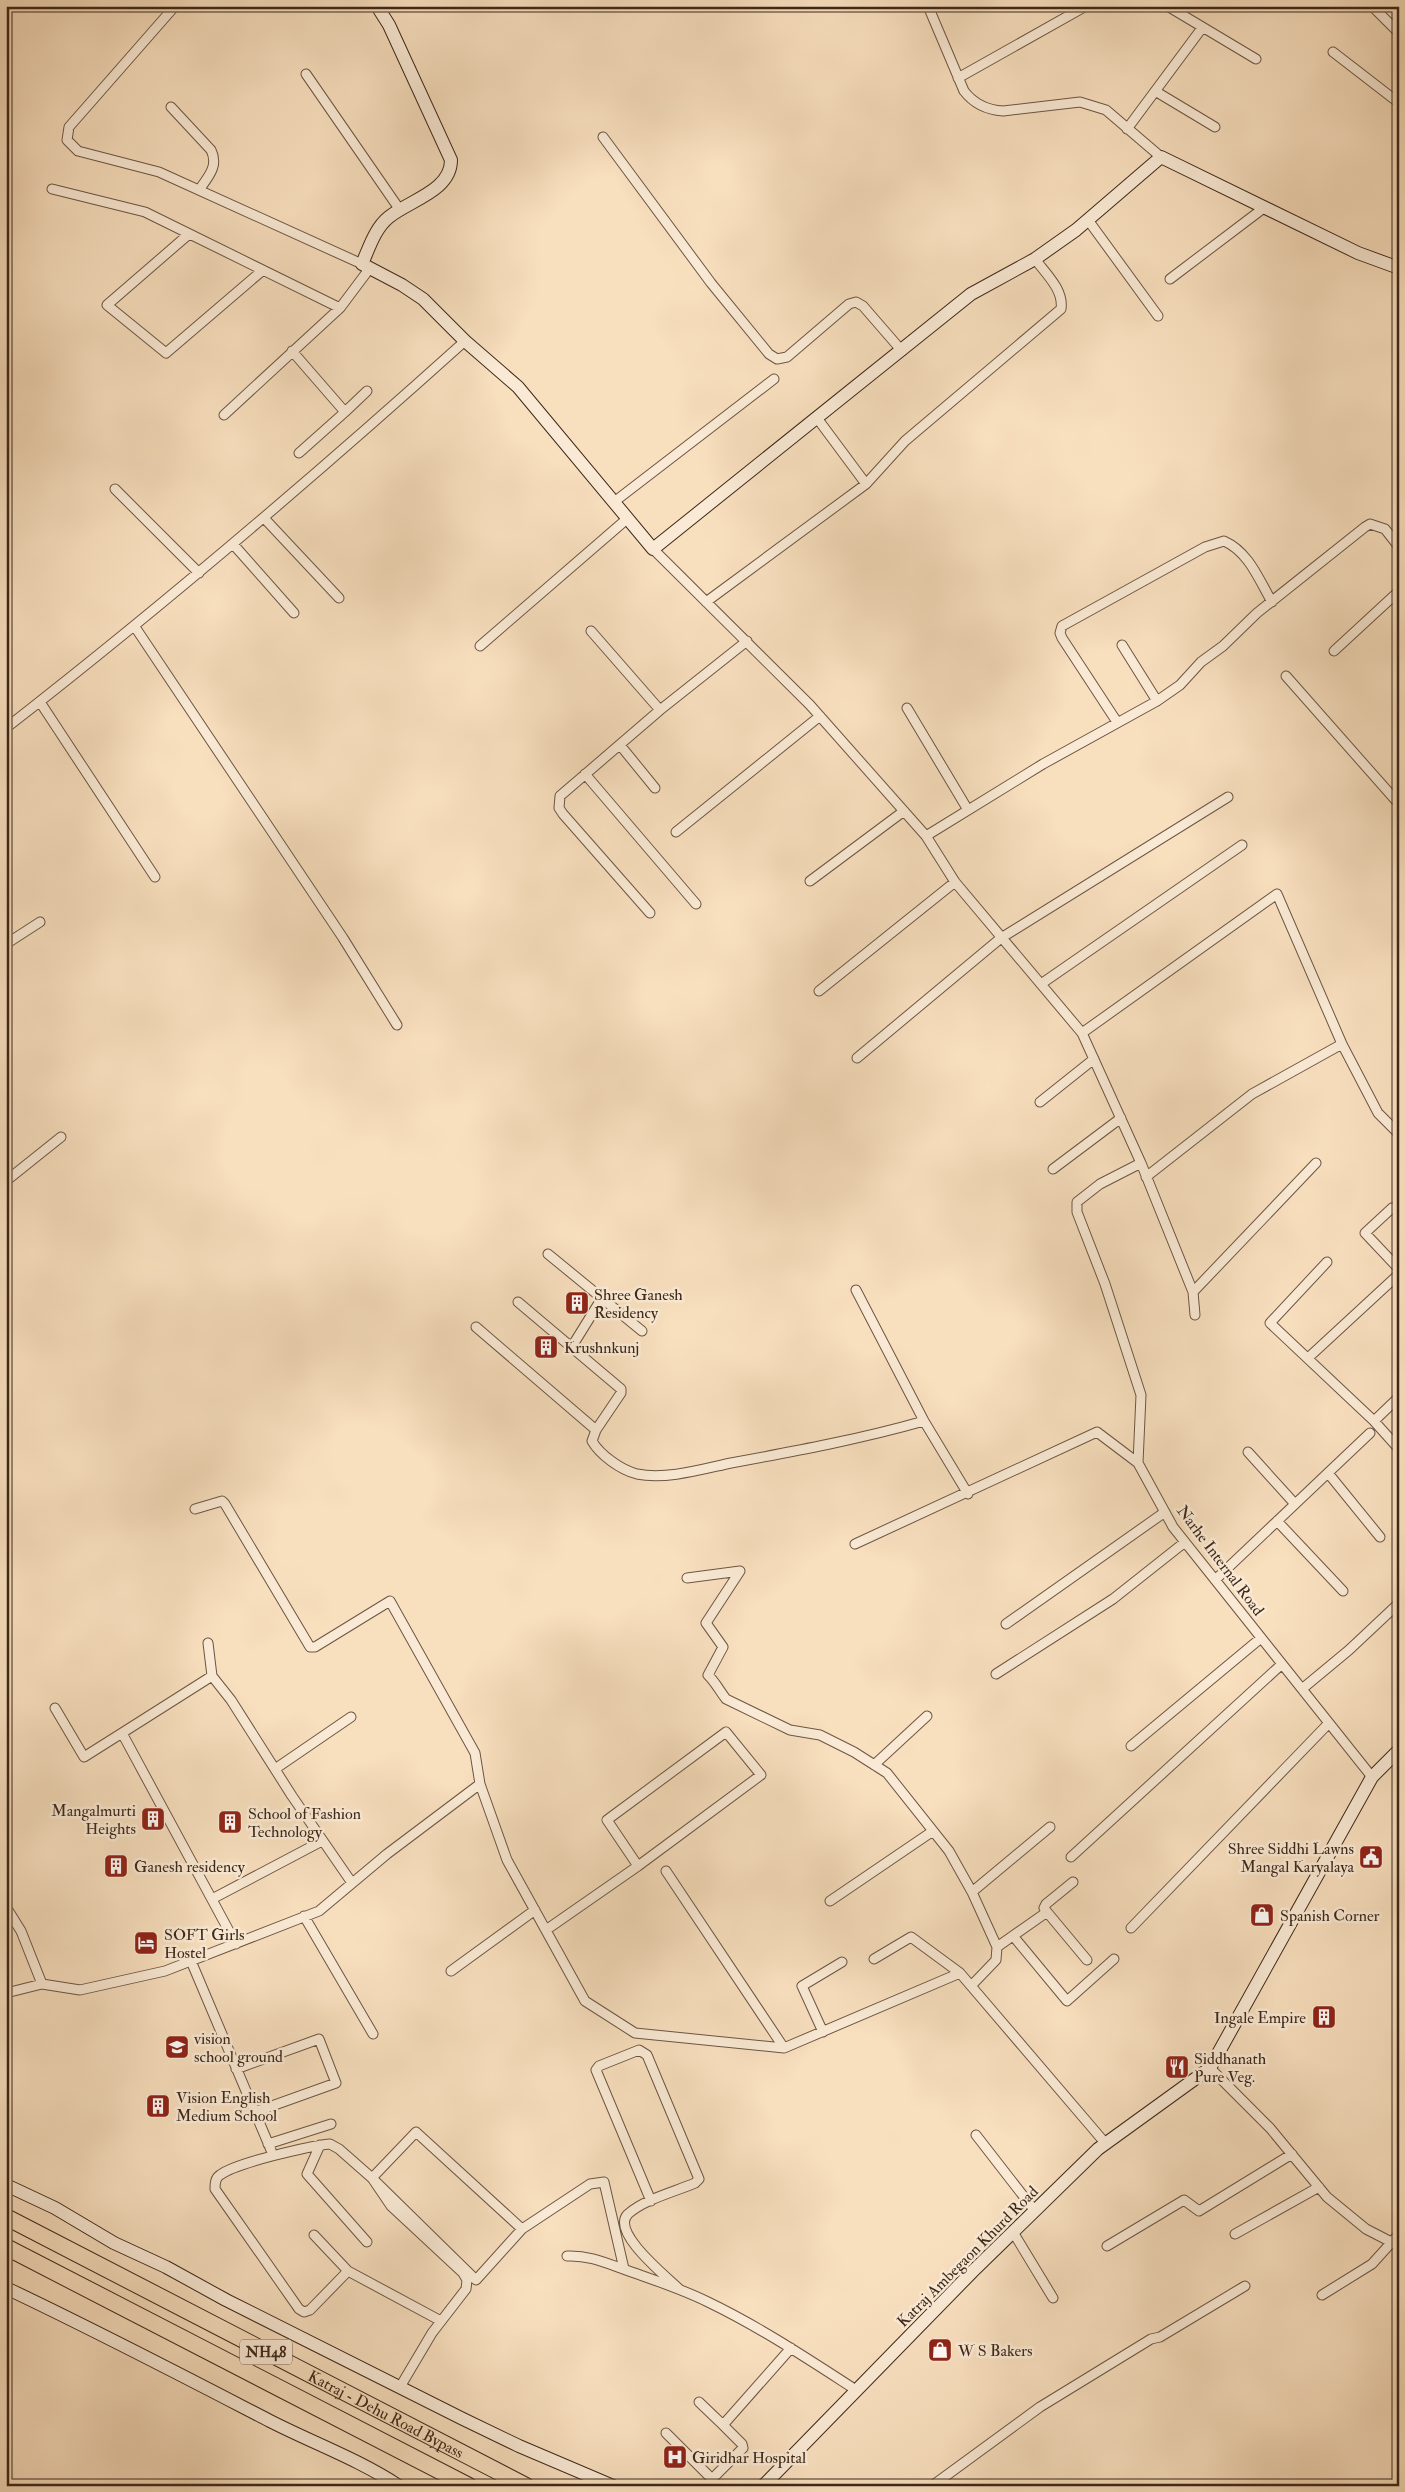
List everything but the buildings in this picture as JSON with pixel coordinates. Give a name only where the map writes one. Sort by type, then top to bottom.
[{"type":"highway","name":"Katraj - Dehu Road Bypass","points":[[6,2217],[526,2486]]},
{"type":"highway","name":"Katraj - Dehu Road Bypass","points":[[6,2247],[469,2486]]},
{"type":"street","points":[[175,6],[69,127],[67,140],[78,151],[159,172],[366,266],[402,285],[423,299],[465,342],[518,387],[653,549],[820,716],[926,836],[954,882],[1082,1033],[1141,1163],[1193,1292],[1195,1314]]},
{"type":"street","points":[[928,6],[958,78],[970,98],[993,110],[1003,111],[1080,102],[1106,110],[1161,157],[1358,253],[1399,268]]},
{"type":"street","points":[[958,78],[1086,6]]},
{"type":"street","points":[[1372,6],[1399,33]]},
{"type":"street","points":[[224,415],[340,308],[366,266],[377,231],[388,218],[443,183],[451,171],[451,160],[379,7]]},
{"type":"street","points":[[1169,7],[1256,59]]},
{"type":"street","points":[[1127,129],[1202,28]]},
{"type":"street","points":[[1333,52],[1399,103]]},
{"type":"street","points":[[306,74],[400,210]]},
{"type":"street","points":[[1155,92],[1215,127]]},
{"type":"street","points":[[171,107],[211,150],[215,158],[214,167],[199,190]]},
{"type":"street","points":[[603,137],[711,283],[768,354],[777,359],[787,357],[849,304],[856,302],[863,306],[902,351]]},
{"type":"street","points":[[653,549],[972,294],[1035,259],[1088,220],[1161,157]]},
{"type":"street","points":[[52,190],[145,212],[340,308]]},
{"type":"street","points":[[1170,279],[1265,207]]},
{"type":"street","points":[[1088,220],[1158,316]]},
{"type":"street","points":[[189,234],[107,305],[166,352],[263,270]]},
{"type":"street","points":[[706,602],[866,484],[905,441],[1061,309],[1063,300],[1059,291],[1035,259]]},
{"type":"street","points":[[6,728],[135,628],[350,445],[465,342]]},
{"type":"street","points":[[292,351],[345,412]]},
{"type":"street","points":[[614,502],[774,379]]},
{"type":"street","points":[[299,453],[368,391]]},
{"type":"street","points":[[817,418],[866,484]]},
{"type":"street","points":[[115,489],[199,574]]},
{"type":"street","points":[[264,518],[339,598]]},
{"type":"street","points":[[480,646],[628,518]]},
{"type":"street","points":[[926,836],[1117,722],[1157,701],[1180,685],[1201,662],[1223,646],[1257,613],[1370,524],[1384,529],[1399,547]]},
{"type":"street","points":[[1117,722],[1062,638],[1060,633],[1062,626],[1205,547],[1224,541],[1234,546],[1243,554],[1272,602]]},
{"type":"street","points":[[233,544],[294,613]]},
{"type":"street","points":[[1334,651],[1399,591]]},
{"type":"street","points":[[135,628],[343,938],[398,1025]]},
{"type":"street","points":[[591,632],[660,710]]},
{"type":"street","points":[[650,913],[559,808],[560,796],[660,710],[747,641]]},
{"type":"street","points":[[1122,645],[1157,701]]},
{"type":"street","points":[[1286,676],[1399,804]]},
{"type":"street","points":[[40,702],[155,877]]},
{"type":"street","points":[[907,708],[968,810]]},
{"type":"street","points":[[676,832],[820,716]]},
{"type":"street","points":[[620,745],[655,788]]},
{"type":"street","points":[[585,774],[696,904]]},
{"type":"street","points":[[857,1058],[1001,938],[1228,797]]},
{"type":"street","points":[[810,881],[904,811]]},
{"type":"street","points":[[1040,984],[1242,845]]},
{"type":"street","points":[[819,991],[871,947],[954,882]]},
{"type":"street","points":[[1082,1033],[1277,894],[1342,1044],[1378,1113],[1399,1134]]},
{"type":"street","points":[[6,944],[40,922]]},
{"type":"street","points":[[1146,1177],[1252,1094],[1342,1044]]},
{"type":"street","points":[[1040,1102],[1094,1059]]},
{"type":"street","points":[[1053,1169],[1121,1118]]},
{"type":"street","points":[[6,1181],[61,1137]]},
{"type":"street","points":[[1138,1463],[1141,1395],[1105,1284],[1077,1212],[1077,1202],[1100,1184],[1141,1163]]},
{"type":"street","points":[[1193,1292],[1316,1163]]},
{"type":"street","points":[[1392,1208],[1365,1233],[1399,1269]]},
{"type":"street","points":[[548,1254],[642,1331]]},
{"type":"street","points":[[1327,1262],[1270,1323],[1374,1421],[1399,1449]]},
{"type":"street","points":[[1308,1358],[1399,1274]]},
{"type":"street","points":[[856,1290],[924,1421],[968,1494]]},
{"type":"street","points":[[571,1348],[602,1298]]},
{"type":"street","points":[[518,1302],[621,1389],[621,1394],[596,1430],[592,1441],[596,1448],[618,1465],[637,1474],[676,1474],[808,1448],[924,1421]]},
{"type":"street","points":[[476,1327],[596,1430]]},
{"type":"street","points":[[1374,1421],[1399,1397]]},
{"type":"street","points":[[855,1544],[968,1494],[1097,1432],[1138,1463]]},
{"type":"street","points":[[1215,1580],[1370,1433]]},
{"type":"street","points":[[1248,1452],[1295,1504]]},
{"type":"street","name":"Narhe Internal Road","points":[[1138,1463],[1165,1512],[1185,1542],[1372,1777]]},
{"type":"street","points":[[1328,1473],[1380,1537]]},
{"type":"street","points":[[195,1509],[219,1502],[225,1504],[310,1648],[315,1647],[390,1601],[475,1754],[480,1784],[507,1860],[585,2001],[635,2033],[784,2048],[960,1973]]},
{"type":"street","points":[[1006,1624],[1165,1512]]},
{"type":"street","points":[[1277,1521],[1343,1591]]},
{"type":"street","points":[[996,1674],[1113,1600],[1185,1542]]},
{"type":"street","points":[[686,1578],[740,1571],[706,1624],[723,1648],[708,1675],[720,1686],[721,1693],[726,1699],[790,1730],[820,1735],[854,1752],[887,1773],[949,1851],[972,1892],[997,1947],[996,1960],[971,1986]]},
{"type":"street","points":[[1302,1689],[1349,1650],[1399,1604]]},
{"type":"street","points":[[1131,1746],[1261,1638]]},
{"type":"street","points":[[208,1644],[212,1676],[231,1700],[275,1770],[352,1883]]},
{"type":"street","points":[[1071,1856],[1282,1664]]},
{"type":"street","points":[[55,1708],[84,1757],[212,1676]]},
{"type":"street","points":[[874,1765],[927,1716]]},
{"type":"street","points":[[275,1770],[351,1717]]},
{"type":"street","points":[[1130,1928],[1329,1723]]},
{"type":"street","points":[[546,1930],[638,1866],[761,1775],[726,1732],[606,1820],[638,1866]]},
{"type":"street","points":[[122,1733],[236,1944]]},
{"type":"street","points":[[1396,2244],[1366,2229],[1327,2197],[1270,2128],[1210,2068],[1372,1777],[1399,1750]]},
{"type":"street","points":[[6,1993],[42,1984],[80,1990],[165,1971],[319,1911],[352,1883],[480,1784]]},
{"type":"street","points":[[972,1892],[1050,1827]]},
{"type":"street","points":[[830,1901],[933,1831]]},
{"type":"street","points":[[212,1899],[322,1840]]},
{"type":"street","points":[[666,1871],[784,2048]]},
{"type":"street","points":[[1073,1882],[1046,1904],[1044,1908],[1087,1960]]},
{"type":"street","points":[[6,1907],[21,1931],[42,1984]]},
{"type":"street","points":[[451,1971],[535,1910]]},
{"type":"street","points":[[997,1947],[1014,1937],[1047,1912]]},
{"type":"street","points":[[304,1916],[373,2034]]},
{"type":"street","points":[[874,1959],[911,1937],[960,1973],[1106,2144]]},
{"type":"street","points":[[1014,1937],[1067,2001],[1114,1959]]},
{"type":"street","points":[[191,1961],[270,2147],[331,2124]]},
{"type":"street","points":[[823,2032],[802,1986],[842,1962]]},
{"type":"street","points":[[236,2069],[319,2039],[336,2083],[255,2112]]},
{"type":"street","points":[[651,2201],[596,2070],[598,2066],[639,2050],[647,2055],[699,2180],[695,2184],[651,2201],[628,2215],[624,2220],[625,2228],[633,2243],[679,2289]]},
{"type":"street","name":"Katraj Ambegaon Khurd Road","points":[[763,2486],[1013,2232],[1106,2144],[1210,2068]]},
{"type":"street","points":[[372,2178],[416,2132],[522,2230]]},
{"type":"street","points":[[976,2135],[1035,2211]]},
{"type":"street","points":[[348,2271],[310,2310],[304,2312],[299,2309],[215,2189],[215,2182],[220,2175],[252,2161],[330,2144],[339,2149],[372,2178],[476,2280],[522,2230],[590,2184],[604,2182],[624,2269]]},
{"type":"street","points":[[320,2145],[307,2174],[367,2242]]},
{"type":"street","points":[[1107,2246],[1184,2200],[1199,2211],[1292,2154]]},
{"type":"street","points":[[372,2178],[391,2206],[463,2273],[467,2280],[466,2289],[441,2321],[400,2387]]},
{"type":"street","points":[[6,2185],[55,2208],[114,2243],[166,2267],[226,2300],[400,2387],[519,2446],[613,2486]]},
{"type":"street","points":[[1235,2234],[1318,2187]]},
{"type":"street","points":[[1013,2232],[1053,2298]]},
{"type":"street","points":[[1322,2295],[1372,2264],[1396,2244],[1399,2234]]},
{"type":"street","points":[[314,2235],[348,2271],[441,2321]]},
{"type":"street","points":[[567,2256],[582,2255],[679,2289],[758,2327],[856,2390]]},
{"type":"street","points":[[932,2486],[1040,2407],[1151,2339],[1160,2337],[1244,2286]]},
{"type":"street","points":[[6,2288],[166,2366],[272,2422],[378,2472],[398,2486]]},
{"type":"street","points":[[723,2426],[791,2348]]},
{"type":"street","points":[[666,2433],[710,2477],[714,2477],[743,2447],[699,2402]]},
{"type":"street","points":[[1391,2486],[1399,2482]]},
{"type":"place","name":"Shree Ganesh Residency","points":[[577,1303]]},
{"type":"place","name":"Krushnkunj","points":[[546,1347]]},
{"type":"place","name":"Mangalmurti Heights","points":[[153,1819]]},
{"type":"place","name":"School of Fashion Technology","points":[[230,1822]]},
{"type":"place","name":"Shree Siddhi Lawns Mangal Karyalaya","points":[[1371,1857]]},
{"type":"place","name":"Ganesh residency","points":[[116,1866]]},
{"type":"place","name":"Spanish Corner","points":[[1262,1915]]},
{"type":"place","name":"SOFT Girls Hostel","points":[[146,1943]]},
{"type":"place","name":"Ingale Empire","points":[[1324,2017]]},
{"type":"place","name":"vision school ground","points":[[177,2047]]},
{"type":"place","name":"Siddhanath Pure Veg.","points":[[1177,2067]]},
{"type":"place","name":"Vision English Medium School","points":[[158,2106]]},
{"type":"place","name":"W S Bakers","points":[[940,2350]]},
{"type":"place","name":"Giridhar Hospital","points":[[675,2457]]}]
